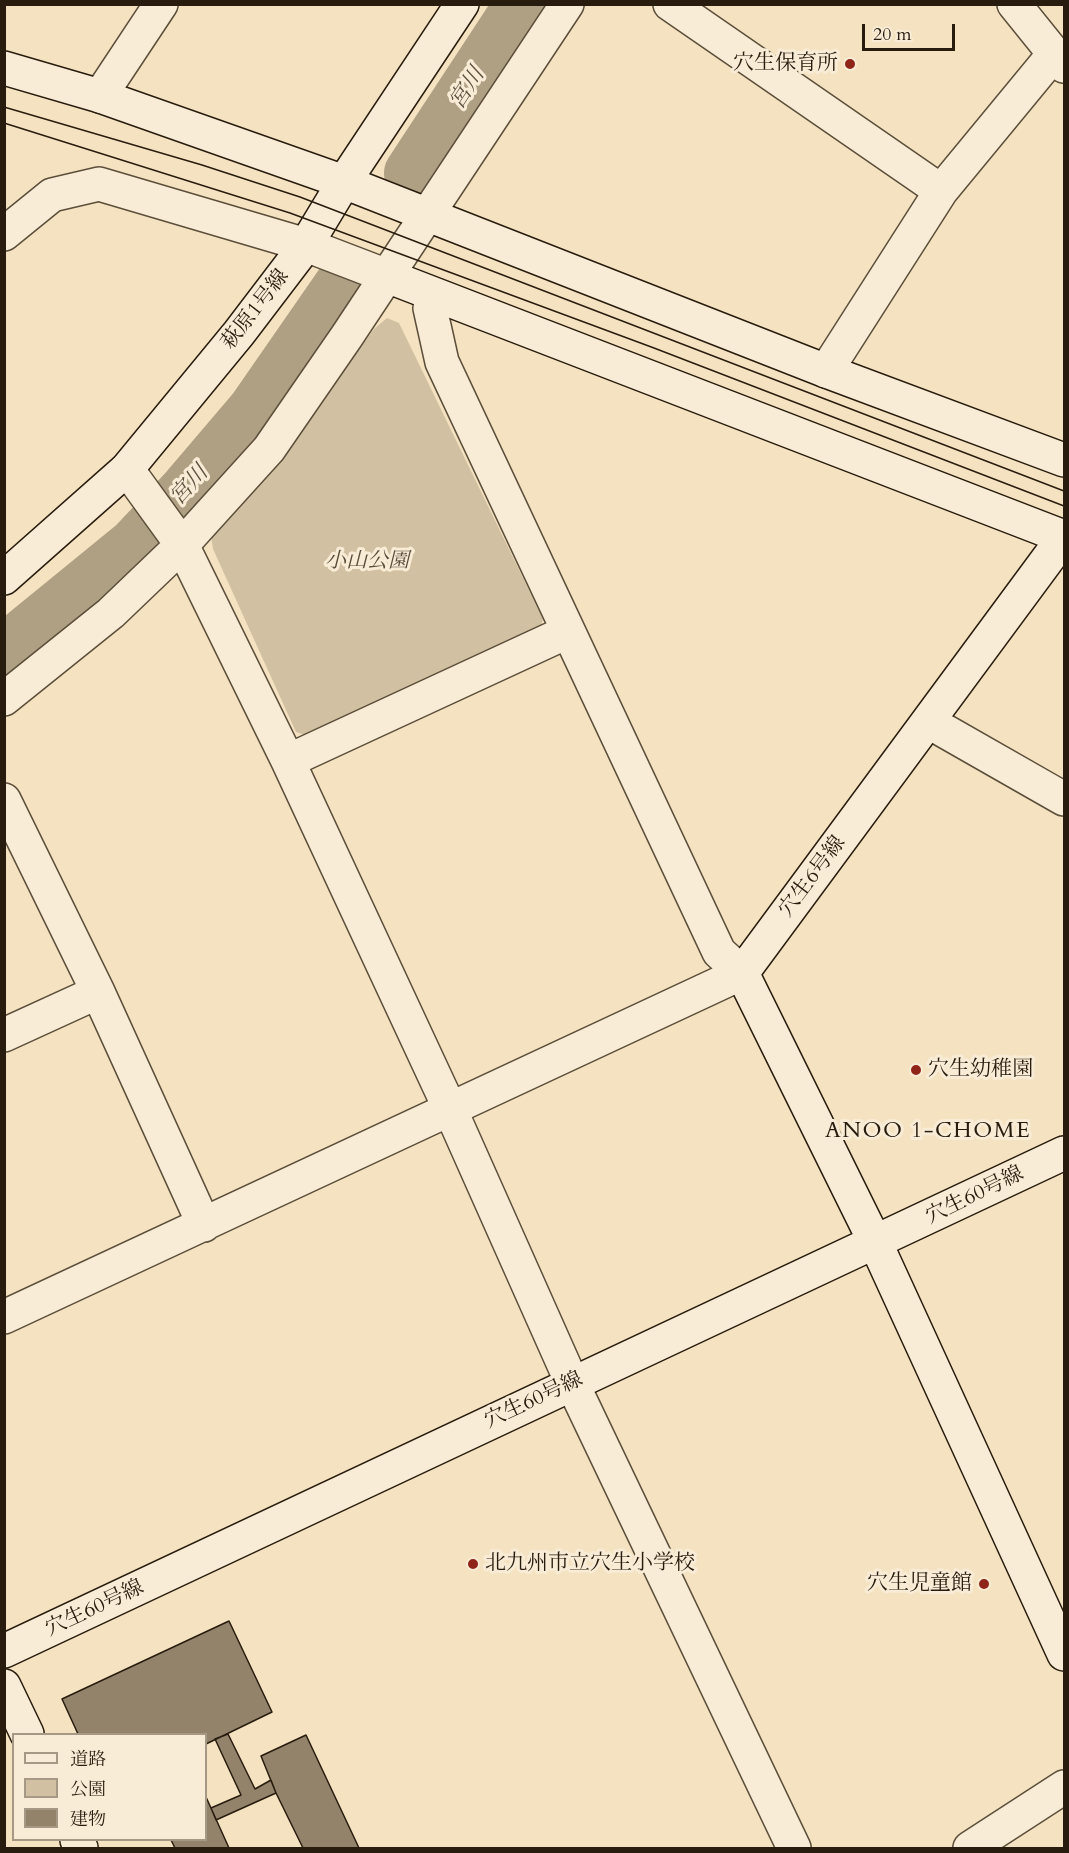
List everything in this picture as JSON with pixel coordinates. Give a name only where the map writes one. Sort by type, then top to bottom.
[{"type":"street","points":[[100,96],[161,4]]},
{"type":"street","name":"萩原1号線","points":[[4,578],[127,469],[239,333],[306,245],[344,182],[462,4]]},
{"type":"street","points":[[4,699],[111,613],[182,545],[269,448],[387,276],[567,4]]},
{"type":"street","points":[[670,4],[941,191]]},
{"type":"street","points":[[826,371],[941,191],[1059,60],[1014,4]]},
{"type":"street","points":[[4,68],[100,96],[344,182],[826,371],[1065,460]]},
{"type":"street","points":[[4,234],[52,195],[99,184],[306,245],[1065,537]]},
{"type":"street","points":[[435,296],[430,308],[442,362],[567,632],[719,952],[742,972],[876,1244],[1065,1654]]},
{"type":"street","points":[[127,469],[182,545],[288,761],[450,1109],[572,1383],[794,1848]]},
{"type":"street","name":"穴生6号線","points":[[742,972],[1065,537]]},
{"type":"street","points":[[288,761],[567,632]]},
{"type":"street","points":[[929,722],[1065,799]]},
{"type":"street","points":[[4,800],[98,992],[204,1226]]},
{"type":"street","points":[[4,1317],[204,1226],[742,972]]},
{"type":"street","points":[[4,1035],[98,992]]},
{"type":"street","name":"穴生60号線","points":[[4,1651],[572,1383],[876,1244],[1065,1153]]},
{"type":"street","points":[[4,1686],[27,1733]]},
{"type":"street","points":[[970,1848],[1065,1787]]},
{"type":"green space","name":"小山公園","points":[[387,318],[399,323],[543,619],[540,630],[313,738],[296,732],[213,549],[211,536],[282,452],[375,328]]},
{"type":"building","points":[[229,1621],[272,1712],[207,1744],[207,1733],[78,1733],[62,1699]]},
{"type":"building","points":[[228,1734],[255,1789],[271,1780],[276,1793],[216,1820],[211,1808],[241,1795],[215,1739]]},
{"type":"building","points":[[306,1735],[359,1848],[303,1848],[276,1793],[261,1756]]},
{"type":"building","points":[[207,1799],[229,1848],[175,1848],[172,1841],[207,1841]]},
{"type":"waterway","name":"宮川","points":[[412,173],[523,4]]},
{"type":"waterway","name":"宮川","points":[[4,653],[135,546],[186,492],[255,411],[341,287]]},
{"type":"tram line","points":[[4,107],[202,165],[300,197],[1064,491]]},
{"type":"tram line","points":[[4,123],[290,213],[654,348],[1064,506]]},
{"type":"place","name":"穴生保育所","points":[[850,64]]},
{"type":"place","name":"穴生幼稚園","points":[[916,1070]]},
{"type":"place","name":"北九州市立穴生小学校","points":[[473,1564]]},
{"type":"place","name":"穴生児童館","points":[[984,1584]]},
{"type":"district","name":"ANOO 1-CHOME","points":[[928,1132]]}]
